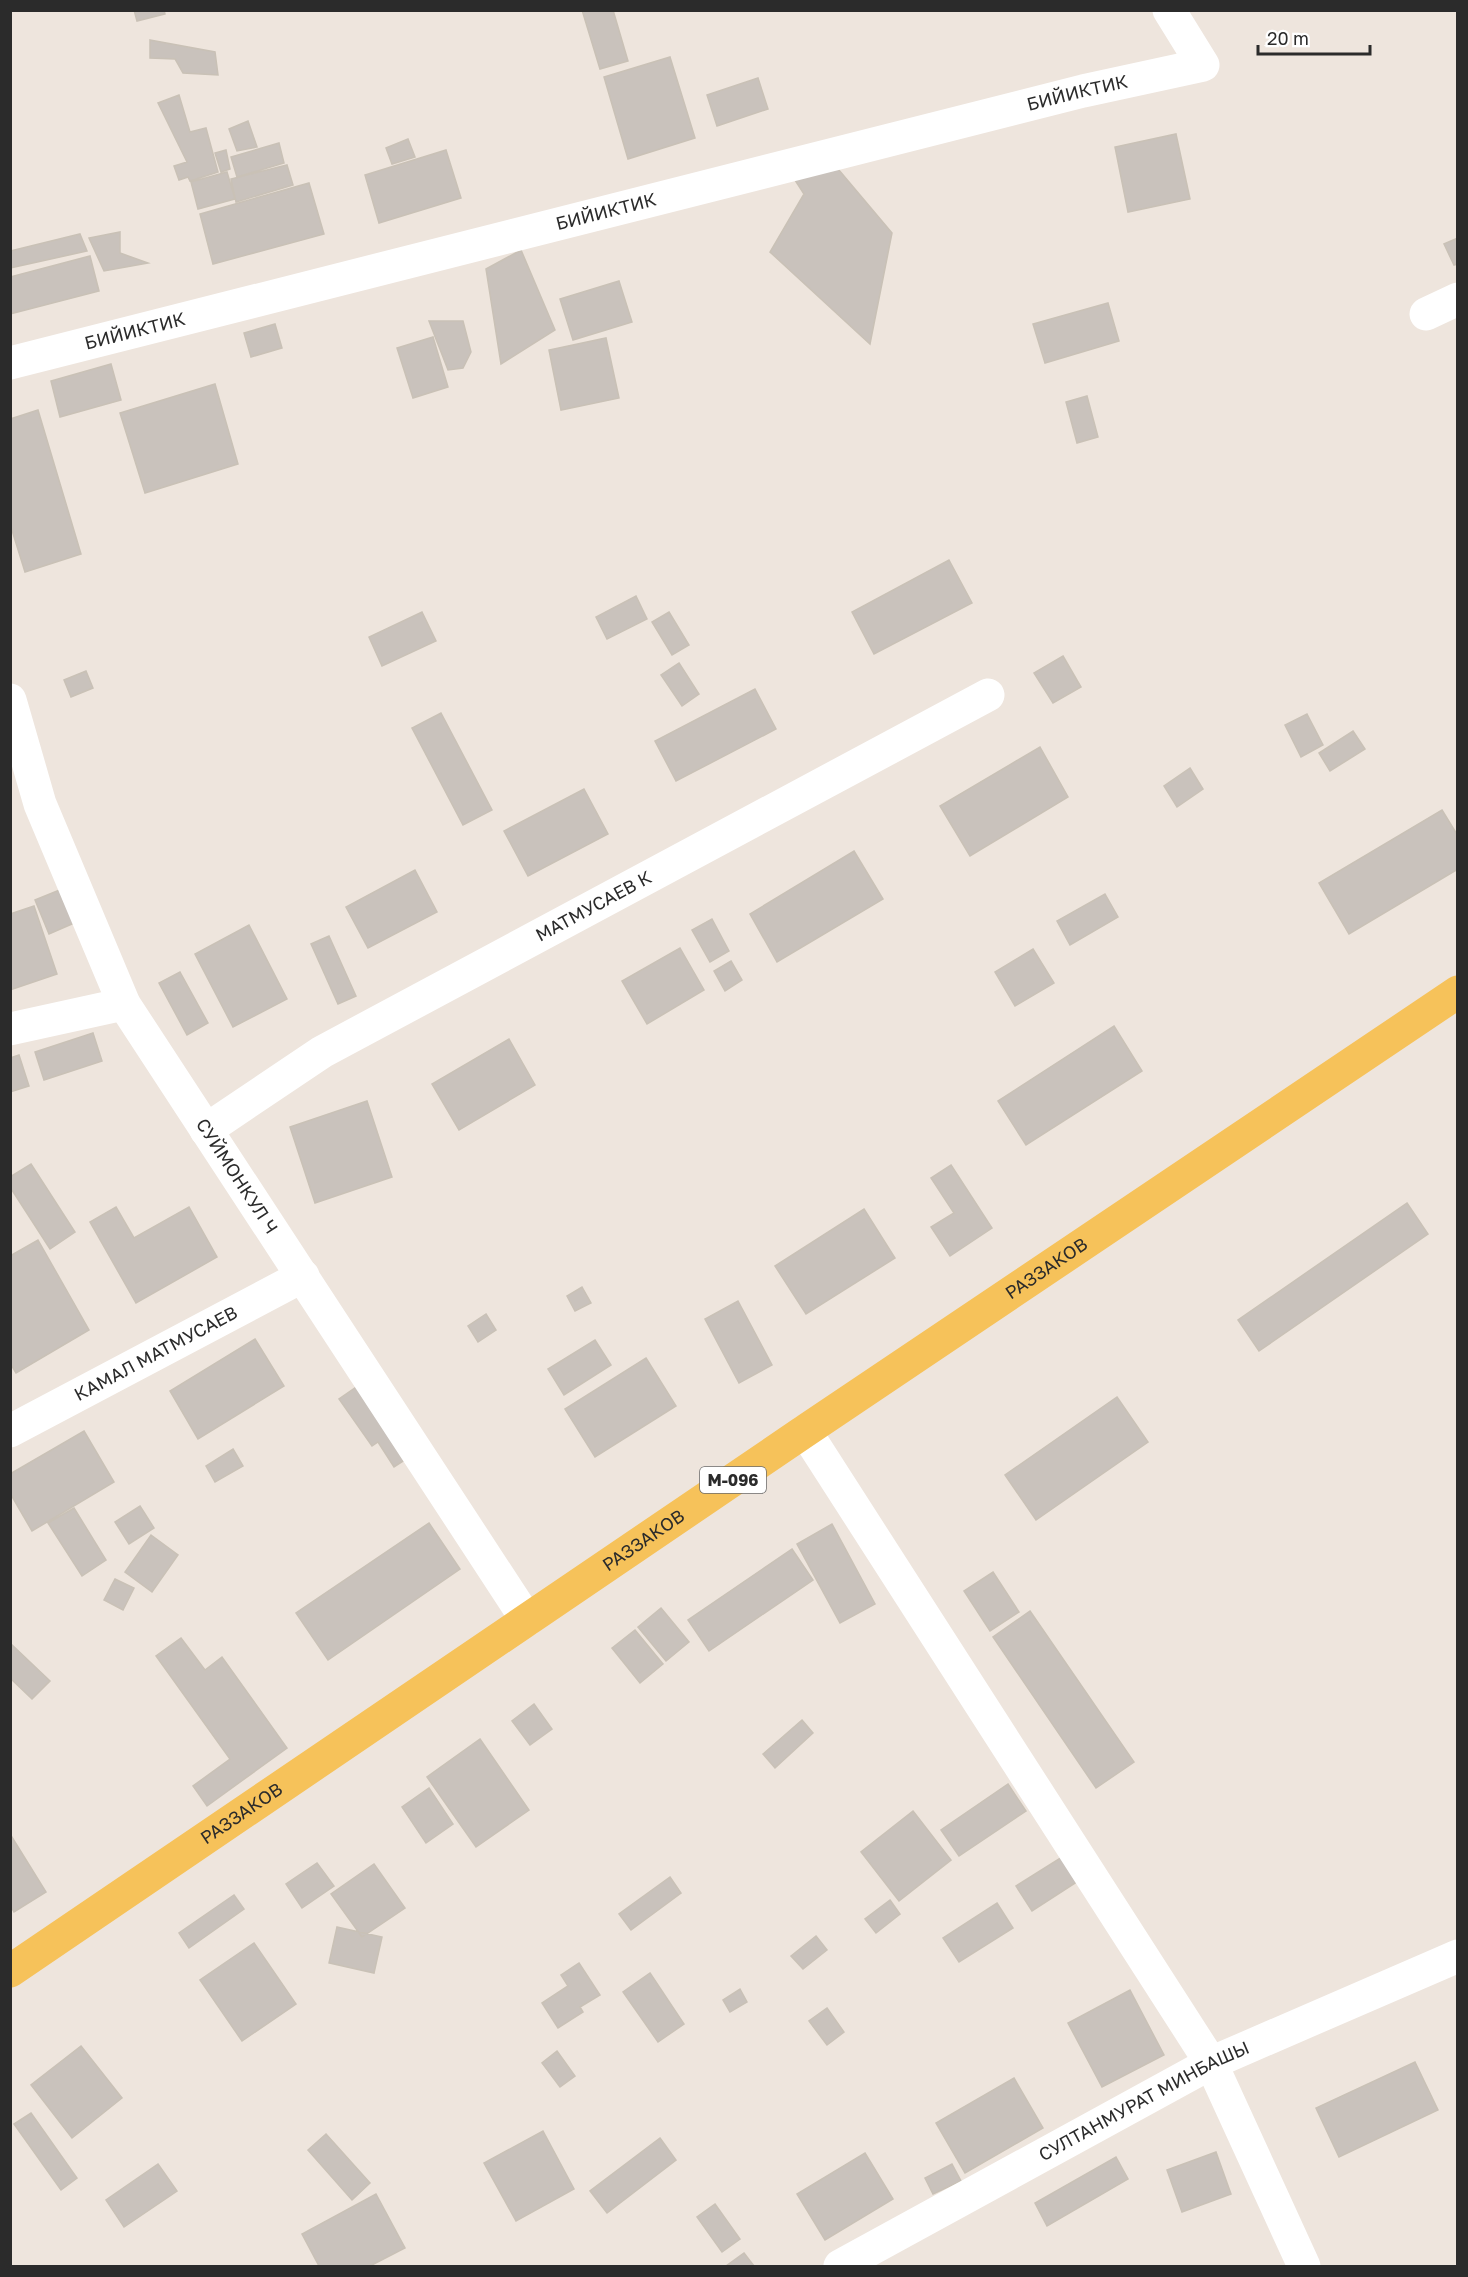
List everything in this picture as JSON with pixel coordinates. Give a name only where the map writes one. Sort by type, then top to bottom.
[{"type":"main road","name":"РАЗЗАКОВ","points":[[10,1971],[805,1431],[1458,992]]},
{"type":"street","name":"БИЙИКТИК","points":[[10,363],[1071,94],[1203,65],[1169,10]]},
{"type":"street","points":[[1426,314],[1458,299]]},
{"type":"street","name":"МАТМУСАЕВ К","points":[[206,1130],[322,1052],[988,695]]},
{"type":"street","name":"СУЙМОНКУЛ Ч","points":[[10,700],[40,804],[124,1004],[527,1620]]},
{"type":"street","points":[[10,1029],[124,1004]]},
{"type":"street","name":"КАМАЛ МАТМУСАЕВ","points":[[10,1431],[303,1276]]},
{"type":"street","points":[[805,1431],[1211,2063],[1304,2266]]},
{"type":"street","name":"СУЛТАНМУРАТ МИНБАШЫ","points":[[840,2266],[1211,2063],[1458,1956]]},
{"type":"building","points":[[134,10],[164,10],[165,14],[137,21]]},
{"type":"building","points":[[582,10],[613,10],[628,61],[600,69]]},
{"type":"building","points":[[150,40],[215,52],[218,75],[183,73],[175,59],[150,58]]},
{"type":"building","points":[[670,57],[695,138],[628,159],[604,77]]},
{"type":"building","points":[[758,78],[768,109],[717,126],[707,95]]},
{"type":"building","points":[[179,95],[190,132],[206,128],[218,172],[190,181],[188,177],[179,180],[174,166],[187,162],[158,103]]},
{"type":"building","points":[[248,121],[257,147],[237,151],[229,129]]},
{"type":"building","points":[[1176,134],[1190,199],[1128,212],[1115,147]]},
{"type":"building","points":[[408,139],[415,157],[392,164],[386,148]]},
{"type":"building","points":[[279,143],[284,163],[237,177],[231,157]]},
{"type":"building","points":[[226,150],[230,169],[221,172],[215,153]]},
{"type":"building","points":[[446,150],[461,198],[379,223],[365,175]]},
{"type":"building","points":[[833,163],[892,233],[870,344],[770,252],[804,194],[795,180]]},
{"type":"building","points":[[287,165],[293,185],[236,202],[231,179]]},
{"type":"building","points":[[227,172],[235,199],[198,209],[191,182]]},
{"type":"building","points":[[309,183],[324,234],[213,264],[200,214]]},
{"type":"building","points":[[120,232],[120,253],[148,263],[104,271],[89,238]]},
{"type":"building","points":[[80,234],[87,251],[10,268],[10,251]]},
{"type":"building","points":[[1458,238],[1458,264],[1454,265],[1444,244]]},
{"type":"building","points":[[521,250],[555,330],[501,364],[486,269]]},
{"type":"building","points":[[90,256],[99,291],[10,314],[10,277]]},
{"type":"building","points":[[619,281],[632,322],[573,340],[560,299]]},
{"type":"building","points":[[1108,303],[1119,341],[1045,363],[1033,324]]},
{"type":"building","points":[[429,321],[463,321],[471,352],[463,368],[448,370]]},
{"type":"building","points":[[275,324],[282,348],[251,357],[244,333]]},
{"type":"building","points":[[433,337],[448,387],[413,398],[397,348]]},
{"type":"building","points":[[606,338],[619,398],[561,410],[549,350]]},
{"type":"building","points":[[111,364],[121,400],[60,417],[51,381]]},
{"type":"building","points":[[215,384],[238,464],[145,493],[120,413]]},
{"type":"building","points":[[1087,396],[1098,437],[1077,443],[1066,402]]},
{"type":"building","points":[[38,410],[81,554],[25,572],[10,524],[10,419]]},
{"type":"building","points":[[949,560],[972,603],[874,654],[852,612]]},
{"type":"building","points":[[636,596],[647,619],[607,639],[596,617]]},
{"type":"building","points":[[422,612],[436,641],[382,666],[369,637]]},
{"type":"building","points":[[669,612],[689,645],[672,655],[652,622]]},
{"type":"building","points":[[1063,656],[1081,687],[1053,703],[1034,673]]},
{"type":"building","points":[[679,663],[699,694],[682,706],[661,675]]},
{"type":"building","points":[[86,671],[93,688],[71,697],[64,680]]},
{"type":"building","points":[[755,689],[776,729],[676,781],[655,741]]},
{"type":"building","points":[[441,713],[492,810],[463,825],[412,728]]},
{"type":"building","points":[[1307,714],[1323,745],[1301,757],[1285,725]]},
{"type":"building","points":[[1353,731],[1365,749],[1330,771],[1319,753]]},
{"type":"building","points":[[1040,747],[1068,797],[970,856],[940,806]]},
{"type":"building","points":[[1190,768],[1203,789],[1177,807],[1164,786]]},
{"type":"building","points":[[584,789],[608,834],[528,876],[504,831]]},
{"type":"building","points":[[1442,810],[1458,836],[1458,869],[1349,934],[1319,883]]},
{"type":"building","points":[[854,851],[883,899],[777,962],[750,914]]},
{"type":"building","points":[[415,870],[437,912],[368,948],[346,907]]},
{"type":"building","points":[[67,887],[81,920],[49,934],[35,900]]},
{"type":"building","points":[[1105,894],[1118,917],[1070,945],[1057,921]]},
{"type":"building","points":[[34,906],[57,974],[10,990],[10,914]]},
{"type":"building","points":[[712,919],[729,951],[710,962],[692,930]]},
{"type":"building","points":[[249,925],[287,999],[233,1027],[195,954]]},
{"type":"building","points":[[329,936],[356,996],[338,1004],[311,944]]},
{"type":"building","points":[[680,948],[704,990],[647,1024],[622,981]]},
{"type":"building","points":[[1033,949],[1054,983],[1015,1006],[995,972]]},
{"type":"building","points":[[731,961],[742,980],[725,991],[714,971]]},
{"type":"building","points":[[180,972],[208,1023],[187,1035],[159,983]]},
{"type":"building","points":[[1114,1026],[1142,1071],[1026,1145],[998,1101]]},
{"type":"building","points":[[93,1033],[102,1061],[44,1080],[35,1052]]},
{"type":"building","points":[[509,1039],[535,1085],[459,1130],[432,1084]]},
{"type":"building","points":[[19,1055],[29,1086],[10,1092],[10,1058]]},
{"type":"building","points":[[367,1101],[392,1177],[315,1203],[290,1127]]},
{"type":"building","points":[[31,1164],[75,1232],[50,1249],[10,1187],[10,1177]]},
{"type":"building","points":[[951,1165],[992,1228],[950,1256],[931,1227],[954,1213],[931,1178]]},
{"type":"building","points":[[1407,1203],[1428,1234],[1259,1351],[1238,1320]]},
{"type":"building","points":[[116,1207],[134,1238],[189,1207],[217,1257],[136,1303],[90,1222]]},
{"type":"building","points":[[864,1209],[895,1258],[806,1314],[775,1266]]},
{"type":"building","points":[[38,1240],[89,1330],[16,1373],[10,1363],[10,1256]]},
{"type":"building","points":[[582,1287],[591,1303],[575,1311],[567,1296]]},
{"type":"building","points":[[738,1301],[772,1365],[739,1383],[705,1319]]},
{"type":"building","points":[[486,1314],[496,1330],[478,1342],[468,1326]]},
{"type":"building","points":[[255,1339],[284,1386],[198,1439],[170,1391]]},
{"type":"building","points":[[595,1340],[611,1365],[564,1395],[548,1369]]},
{"type":"building","points":[[646,1358],[676,1406],[595,1457],[565,1409]]},
{"type":"building","points":[[362,1383],[411,1456],[394,1467],[378,1442],[372,1446],[339,1399]]},
{"type":"building","points":[[1117,1397],[1148,1442],[1036,1520],[1005,1475]]},
{"type":"building","points":[[84,1431],[114,1482],[32,1531],[10,1493],[10,1474]]},
{"type":"building","points":[[233,1449],[243,1466],[215,1482],[206,1466]]},
{"type":"building","points":[[140,1506],[154,1528],[129,1544],[115,1522]]},
{"type":"building","points":[[74,1508],[106,1560],[82,1576],[48,1523]]},
{"type":"building","points":[[429,1523],[460,1569],[328,1660],[296,1613]]},
{"type":"building","points":[[832,1524],[875,1604],[840,1623],[797,1544]]},
{"type":"building","points":[[151,1535],[178,1555],[152,1592],[125,1572]]},
{"type":"building","points":[[792,1549],[813,1580],[709,1651],[688,1620]]},
{"type":"building","points":[[993,1572],[1019,1612],[990,1631],[964,1591]]},
{"type":"building","points":[[115,1579],[134,1588],[123,1610],[104,1600]]},
{"type":"building","points":[[661,1608],[689,1642],[666,1661],[638,1627]]},
{"type":"building","points":[[1030,1611],[1134,1762],[1096,1788],[993,1637]]},
{"type":"building","points":[[635,1630],[663,1664],[640,1683],[612,1648]]},
{"type":"building","points":[[181,1638],[205,1670],[222,1657],[287,1748],[207,1806],[193,1786],[230,1759],[156,1656]]},
{"type":"building","points":[[10,1643],[50,1681],[32,1699],[10,1678]]},
{"type":"building","points":[[534,1704],[552,1729],[530,1745],[512,1721]]},
{"type":"building","points":[[802,1720],[813,1733],[775,1768],[763,1754]]},
{"type":"building","points":[[480,1739],[529,1810],[476,1847],[427,1777]]},
{"type":"building","points":[[1008,1784],[1026,1811],[959,1856],[941,1830]]},
{"type":"building","points":[[429,1788],[453,1824],[426,1843],[402,1807]]},
{"type":"building","points":[[913,1811],[951,1860],[899,1901],[861,1852]]},
{"type":"building","points":[[10,1834],[46,1892],[14,1912],[10,1905]]},
{"type":"building","points":[[1070,1852],[1086,1876],[1032,1911],[1016,1886]]},
{"type":"building","points":[[317,1863],[334,1886],[302,1908],[286,1884]]},
{"type":"building","points":[[374,1864],[405,1908],[362,1937],[331,1894]]},
{"type":"building","points":[[670,1877],[681,1893],[631,1930],[619,1914]]},
{"type":"building","points":[[234,1895],[244,1909],[189,1948],[179,1933]]},
{"type":"building","points":[[890,1900],[900,1914],[876,1933],[865,1919]]},
{"type":"building","points":[[997,1903],[1013,1928],[959,1962],[943,1938]]},
{"type":"building","points":[[337,1927],[382,1937],[374,1973],[329,1963]]},
{"type":"building","points":[[816,1936],[827,1950],[803,1969],[791,1956]]},
{"type":"building","points":[[254,1943],[296,2004],[242,2041],[200,1980]]},
{"type":"building","points":[[579,1963],[600,1995],[580,2007],[583,2012],[558,2028],[542,2003],[568,1986],[561,1975]]},
{"type":"building","points":[[650,1973],[684,2024],[658,2042],[623,1992]]},
{"type":"building","points":[[740,1989],[747,2002],[730,2012],[723,2000]]},
{"type":"building","points":[[1130,1990],[1164,2055],[1102,2087],[1068,2023]]},
{"type":"building","points":[[827,2008],[844,2032],[827,2045],[809,2021]]},
{"type":"building","points":[[81,2046],[122,2098],[72,2138],[31,2085]]},
{"type":"building","points":[[557,2051],[575,2076],[560,2087],[542,2063]]},
{"type":"building","points":[[1415,2062],[1438,2110],[1339,2157],[1316,2108]]},
{"type":"building","points":[[1014,2078],[1043,2128],[965,2173],[936,2123]]},
{"type":"building","points":[[31,2113],[77,2178],[61,2190],[14,2124]]},
{"type":"building","points":[[543,2131],[574,2189],[516,2221],[484,2163]]},
{"type":"building","points":[[326,2134],[370,2183],[352,2200],[308,2150]]},
{"type":"building","points":[[660,2138],[676,2160],[607,2213],[590,2191]]},
{"type":"building","points":[[1216,2152],[1231,2194],[1182,2212],[1167,2170]]},
{"type":"building","points":[[865,2153],[893,2199],[825,2240],[797,2194]]},
{"type":"building","points":[[1116,2157],[1128,2179],[1047,2226],[1035,2203]]},
{"type":"building","points":[[158,2164],[177,2191],[124,2227],[106,2200]]},
{"type":"building","points":[[952,2164],[961,2181],[933,2194],[925,2178]]},
{"type":"building","points":[[376,2194],[405,2248],[370,2266],[319,2266],[302,2234]]},
{"type":"building","points":[[715,2204],[740,2239],[722,2252],[697,2217]]},
{"type":"building","points":[[744,2253],[754,2266],[726,2266]]}]
